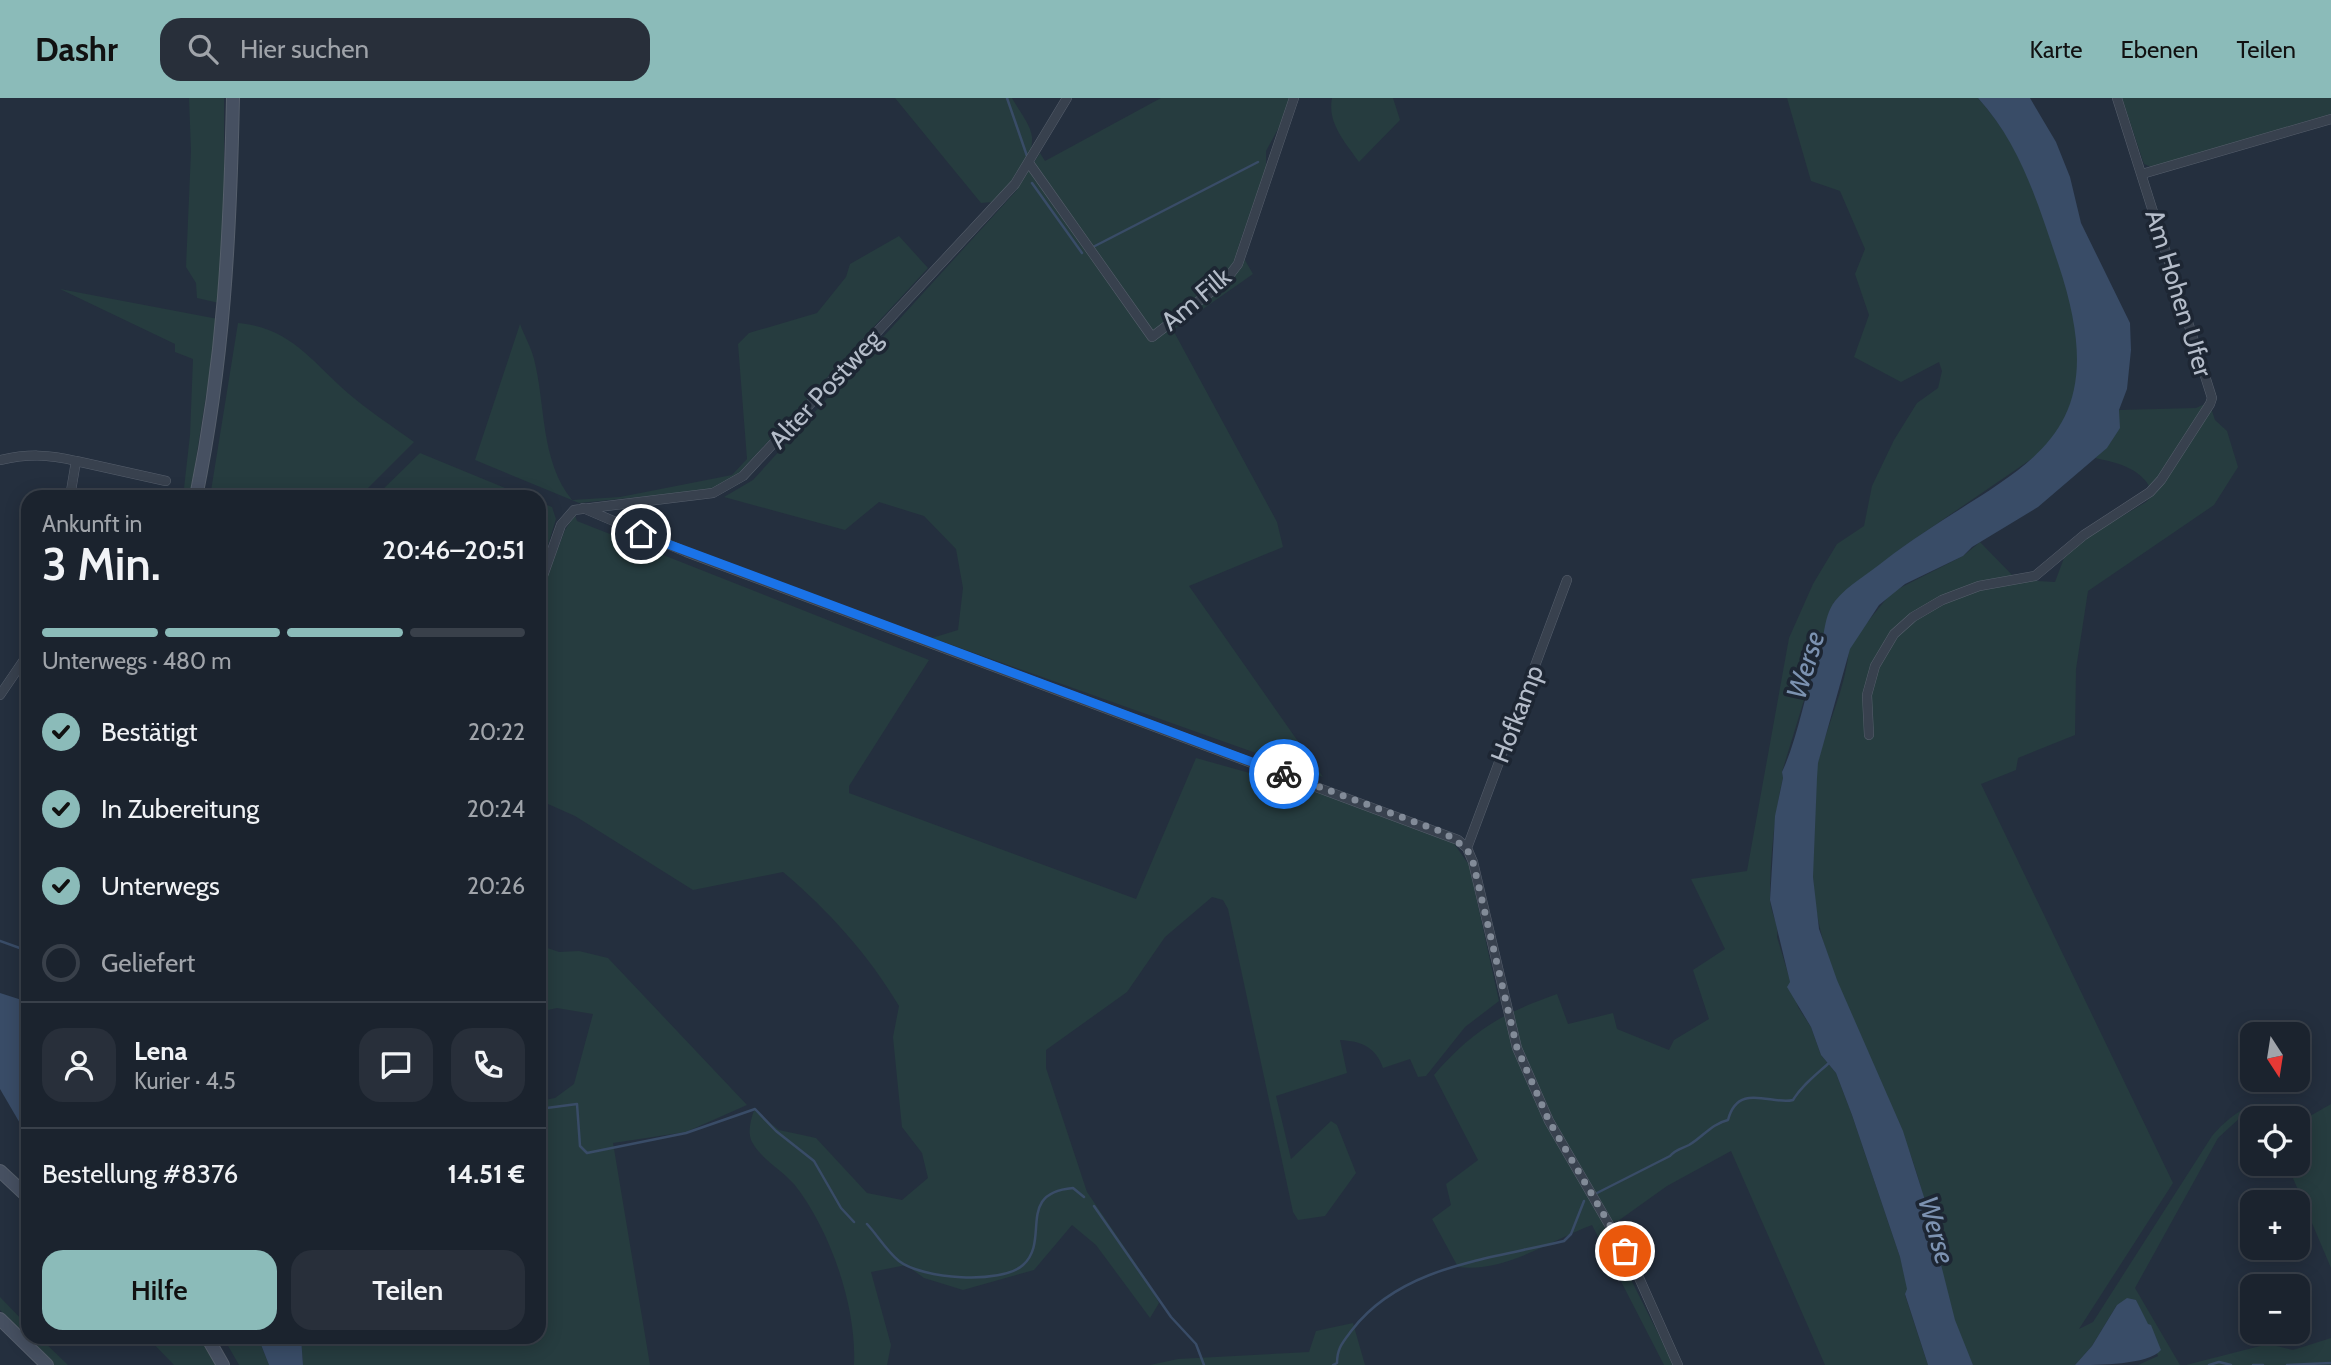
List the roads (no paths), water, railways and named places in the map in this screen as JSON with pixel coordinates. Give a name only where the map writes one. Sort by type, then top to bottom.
[{"type":"main road","points":[[197,490],[208,438],[227,295],[233,98]]},
{"type":"main road","points":[[1,1175],[21,1191]]},
{"type":"main road","points":[[0,1319],[21,1340]]},
{"type":"main road","points":[[26,1344],[47,1365]]},
{"type":"main road","points":[[211,1344],[223,1365]]},
{"type":"street","name":"Alter Postweg","points":[[583,508],[713,493],[743,476],[1015,184],[1066,98]]},
{"type":"street","name":"Am Filk","points":[[1029,163],[1152,337],[1225,281],[1238,264],[1294,98]]},
{"type":"street","name":"Am Hohen Ufer","points":[[1869,735],[1867,695],[1875,666],[1894,634],[1913,617],[1942,600],[1979,586],[2035,576],[2084,535],[2150,492],[2161,480],[2210,404],[2212,398],[2117,98]]},
{"type":"street","name":"Am Hohen Ufer","points":[[2142,174],[2331,119]]},
{"type":"street","points":[[0,460],[28,454],[50,455],[166,481]]},
{"type":"street","points":[[71,490],[76,461]]},
{"type":"street","points":[[546,567],[561,525],[574,510],[583,508],[630,530],[778,586],[1445,833],[1467,849],[1473,862],[1517,1048],[1549,1121],[1636,1271],[1678,1365]]},
{"type":"street","name":"Hofkamp","points":[[1467,849],[1567,580]]},
{"type":"street","points":[[0,695],[21,664]]},
{"type":"water","points":[[1978,98],[2030,98],[2056,142],[2070,177],[2081,223],[2130,323],[2131,350],[2127,389],[2119,410],[2120,428],[2107,448],[2038,507],[1972,547],[1963,556],[1905,584],[1879,605],[1850,649],[1818,763],[1813,877],[1819,929],[1837,980],[1903,1131],[1924,1197],[1955,1320],[1973,1365],[1928,1365],[1905,1294],[1907,1289],[1900,1257],[1852,1115],[1836,1073],[1821,1055],[1811,1027],[1787,987],[1790,982],[1770,900],[1775,816],[1782,772],[1835,601],[1858,580],[1930,528],[2012,475],[2043,448],[2065,417],[2076,377],[2074,327],[2058,263],[2043,219],[2017,155],[1993,116]]},
{"type":"water","points":[[0,993],[21,1000],[21,1125],[0,1089]]},
{"type":"water","points":[[2127,1298],[2136,1300],[2151,1325],[2161,1350],[2155,1355],[2134,1361],[2075,1365],[2092,1346],[2117,1305]]},
{"type":"water","points":[[261,1344],[302,1344],[303,1365],[269,1365]]},
{"type":"waterway","points":[[1007,98],[1027,156]]},
{"type":"waterway","points":[[1093,247],[1258,162]]},
{"type":"waterway","points":[[1032,183],[1082,253]]},
{"type":"waterway","points":[[0,941],[21,948]]},
{"type":"waterway","points":[[1597,1193],[1694,1142],[1717,1124],[1728,1120],[1733,1108],[1740,1101],[1748,1098],[1793,1100],[1830,1062]]},
{"type":"waterway","points":[[546,1108],[577,1104],[580,1146],[587,1153],[686,1133],[755,1109],[776,1131],[814,1161],[841,1208],[854,1222]]},
{"type":"waterway","points":[[867,1224],[894,1257],[910,1267],[961,1277],[998,1275],[1023,1265],[1031,1255],[1039,1208],[1045,1199],[1055,1192],[1073,1188],[1084,1197]]},
{"type":"waterway","points":[[1333,1365],[1337,1363],[1339,1349],[1352,1330],[1372,1309],[1395,1292],[1421,1278],[1449,1268],[1564,1241],[1571,1234],[1584,1201]]},
{"type":"waterway","points":[[1094,1206],[1171,1317],[1196,1344],[1204,1365]]},
{"type":"waterway","points":[[2209,1365],[2219,1362],[2231,1365]]},
{"type":"waterway","points":[[2287,1365],[2331,1363]]},
{"type":"waterway","points":[[2253,1365],[2263,1365]]},
{"type":"water label","name":"Werse","points":[[1805,665]]},
{"type":"water label","name":"Werse","points":[[1937,1230]]}]
